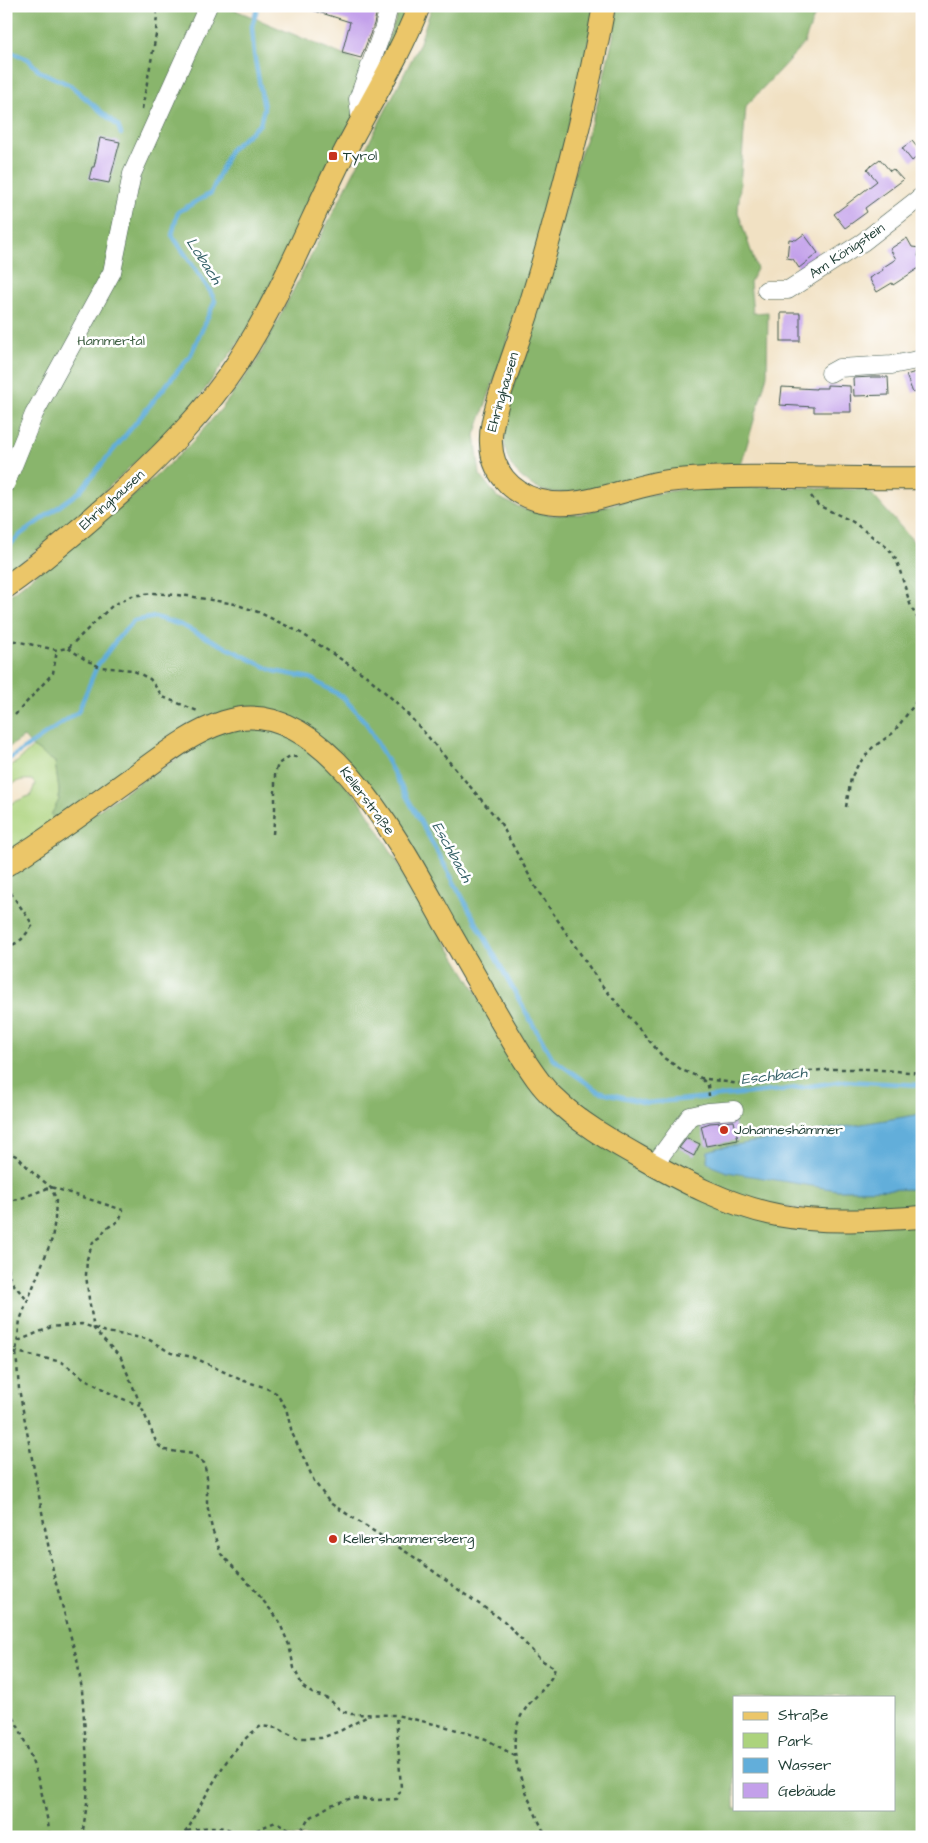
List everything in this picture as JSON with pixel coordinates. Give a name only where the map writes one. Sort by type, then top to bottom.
[{"type":"main road","name":"Ehringhausen","points":[[6,587],[36,566],[91,520],[151,465],[201,412],[238,363],[266,313],[419,6]]},
{"type":"main road","name":"Ehringhausen","points":[[604,6],[560,198],[492,425],[491,450],[497,469],[503,478],[518,491],[536,500],[554,502],[589,500],[645,485],[676,480],[718,478],[922,478]]},
{"type":"main road","name":"Kellerstraße","points":[[6,865],[198,733],[223,722],[243,718],[268,719],[308,738],[337,761],[379,814],[404,852],[511,1039],[543,1086],[575,1117],[654,1165],[719,1198],[742,1206],[778,1215],[838,1221],[922,1217]]},
{"type":"street","points":[[6,483],[34,414],[112,272],[132,174],[208,6]]},
{"type":"street","points":[[360,122],[358,99],[384,27],[389,6]]},
{"type":"street","name":"Am Königstein","points":[[766,290],[788,290],[863,242],[922,196]]},
{"type":"street","points":[[830,373],[839,368],[892,365],[922,359]]},
{"type":"street","points":[[654,1165],[690,1116],[708,1112],[734,1110]]},
{"type":"path","points":[[142,110],[156,35],[157,6]]},
{"type":"path","points":[[799,478],[818,505],[853,522],[889,548],[897,561],[911,607],[922,626]]},
{"type":"path","points":[[6,638],[57,650],[68,648],[113,605],[121,600],[141,594],[153,593],[188,596],[235,604],[258,612],[301,633],[368,677],[398,705],[430,740],[500,822],[536,888],[600,983],[664,1058],[682,1070],[701,1078],[739,1084],[758,1083],[797,1072],[834,1069],[922,1073]]},
{"type":"path","points":[[68,648],[100,667],[132,670],[150,679],[163,697],[204,714]]},
{"type":"path","points":[[15,715],[53,673],[57,650]]},
{"type":"path","points":[[846,807],[851,778],[858,765],[872,748],[892,734],[914,705],[922,689]]},
{"type":"path","points":[[272,834],[275,774],[278,764],[290,756],[302,758]]},
{"type":"path","points":[[6,886],[34,925],[18,944],[6,946]]},
{"type":"path","points":[[701,1078],[708,1086],[708,1112]]},
{"type":"path","points":[[6,1099],[8,1106],[6,1108]]},
{"type":"path","points":[[6,1151],[18,1157],[51,1187],[124,1210],[119,1221],[105,1229],[101,1237],[93,1242],[87,1259],[86,1275],[94,1328],[121,1358],[157,1444],[164,1450],[193,1454],[204,1463],[207,1477],[207,1504],[212,1529],[221,1554],[253,1588],[278,1619],[294,1668],[303,1687],[312,1693],[329,1699],[341,1711],[351,1714],[396,1715],[486,1739],[516,1756]]},
{"type":"path","points":[[6,1201],[19,1200],[51,1187]]},
{"type":"path","points":[[51,1187],[56,1200],[56,1219],[52,1239],[20,1320],[16,1352],[19,1389],[54,1576],[77,1659],[82,1690],[88,1776],[87,1803],[82,1837]]},
{"type":"path","points":[[6,1217],[11,1200]]},
{"type":"path","points":[[6,1252],[10,1280],[27,1300]]},
{"type":"path","points":[[18,1341],[41,1330],[82,1324],[148,1339],[171,1353],[194,1357],[241,1380],[264,1387],[276,1394],[286,1408],[292,1433],[314,1481],[330,1503],[414,1557],[463,1594],[504,1621],[541,1660],[555,1668],[552,1678],[545,1689],[527,1707],[519,1719],[516,1729],[518,1775],[546,1837]]},
{"type":"path","points":[[6,1354],[16,1352],[62,1362],[82,1377],[113,1395],[141,1406]]},
{"type":"path","points":[[6,1703],[25,1741],[38,1778],[50,1837]]},
{"type":"path","points":[[187,1831],[196,1811],[231,1754],[251,1733],[261,1726],[276,1728],[297,1738],[321,1738],[340,1731],[370,1715]]},
{"type":"path","points":[[178,1837],[187,1831],[213,1826],[229,1829],[243,1835],[276,1822],[291,1830],[302,1829],[308,1819],[331,1805],[352,1798],[397,1799],[401,1788],[396,1715]]},
{"type":"green space","name":"Hammertal","points":[[6,6],[226,6],[376,69],[401,6],[409,6],[248,329],[191,409],[69,525],[6,575]]},
{"type":"green space","points":[[432,6],[596,6],[583,69],[529,280],[475,435],[480,475],[497,497],[526,510],[551,515],[581,514],[642,496],[695,487],[868,490],[922,551],[922,1114],[708,1151],[707,1161],[714,1167],[837,1190],[922,1189],[922,1209],[847,1213],[797,1209],[752,1201],[717,1187],[642,1148],[567,1099],[535,1060],[374,791],[255,710],[59,823],[51,815],[59,800],[55,762],[33,747],[24,737],[6,749],[6,598],[139,491],[187,448],[222,408],[257,361],[419,45]]},
{"type":"green space","points":[[617,6],[818,6],[804,44],[746,106],[738,212],[757,269],[750,282],[753,313],[768,312],[767,375],[740,469],[570,492],[550,492],[530,484],[511,465],[507,457],[504,438],[507,408],[578,161],[596,109],[613,38]]},
{"type":"green space","points":[[265,725],[312,749],[361,802],[528,1077],[727,1209],[922,1224],[922,1837],[6,1837],[6,874],[122,794],[221,730]]},
{"type":"green space","points":[[33,747],[55,762],[59,800],[51,815],[59,823],[6,857],[6,810],[10,804],[31,795],[35,784],[32,780],[22,780],[7,788],[6,768],[17,762]]},
{"type":"water","points":[[922,1114],[922,1189],[837,1190],[727,1172],[714,1167],[707,1161],[708,1151],[718,1148]]},
{"type":"building","points":[[309,6],[378,6],[374,24],[361,58],[342,53],[350,22],[309,9]]},
{"type":"building","points":[[100,138],[120,142],[109,183],[89,179],[92,167],[94,167]]},
{"type":"building","points":[[912,141],[922,153],[912,161],[902,148]]},
{"type":"building","points":[[880,159],[890,171],[893,169],[903,180],[865,208],[867,212],[845,228],[834,214],[877,181],[867,169]]},
{"type":"building","points":[[804,234],[818,253],[799,268],[793,259],[787,258],[789,239],[796,240]]},
{"type":"building","points":[[907,238],[912,247],[920,248],[918,256],[922,261],[922,266],[893,285],[892,283],[877,292],[869,278],[883,270],[882,268],[896,259],[890,249]]},
{"type":"building","points":[[781,313],[800,313],[800,341],[781,341]]},
{"type":"building","points":[[922,370],[922,389],[913,393],[906,375]]},
{"type":"building","points":[[888,377],[889,395],[854,396],[853,378]]},
{"type":"building","points":[[827,385],[850,386],[851,412],[814,412],[814,407],[780,405],[782,387],[816,389],[827,388]]},
{"type":"building","name":"Johanneshämmer","points":[[734,1121],[738,1140],[706,1146],[701,1126],[710,1123]]},
{"type":"building","points":[[687,1138],[700,1144],[694,1156],[679,1148]]},
{"type":"waterway","name":"Lobach","points":[[6,549],[21,534],[79,492],[190,356],[215,301],[172,235],[178,212],[211,193],[230,150],[260,124],[264,108],[254,54],[252,26],[258,6]]},
{"type":"waterway","points":[[6,50],[28,59],[39,71],[70,85],[118,126],[121,134]]},
{"type":"waterway","name":"Eschbach","points":[[6,761],[78,712],[97,666],[118,638],[134,621],[155,617],[181,625],[274,671],[310,678],[343,697],[366,723],[553,1059],[598,1091],[647,1103],[783,1090],[844,1081],[922,1085]]},
{"type":"place","name":"Tyrol","points":[[333,156]]},
{"type":"place","name":"Johanneshämmer","points":[[724,1130]]},
{"type":"place","name":"Kellershammersberg","points":[[333,1539]]}]
